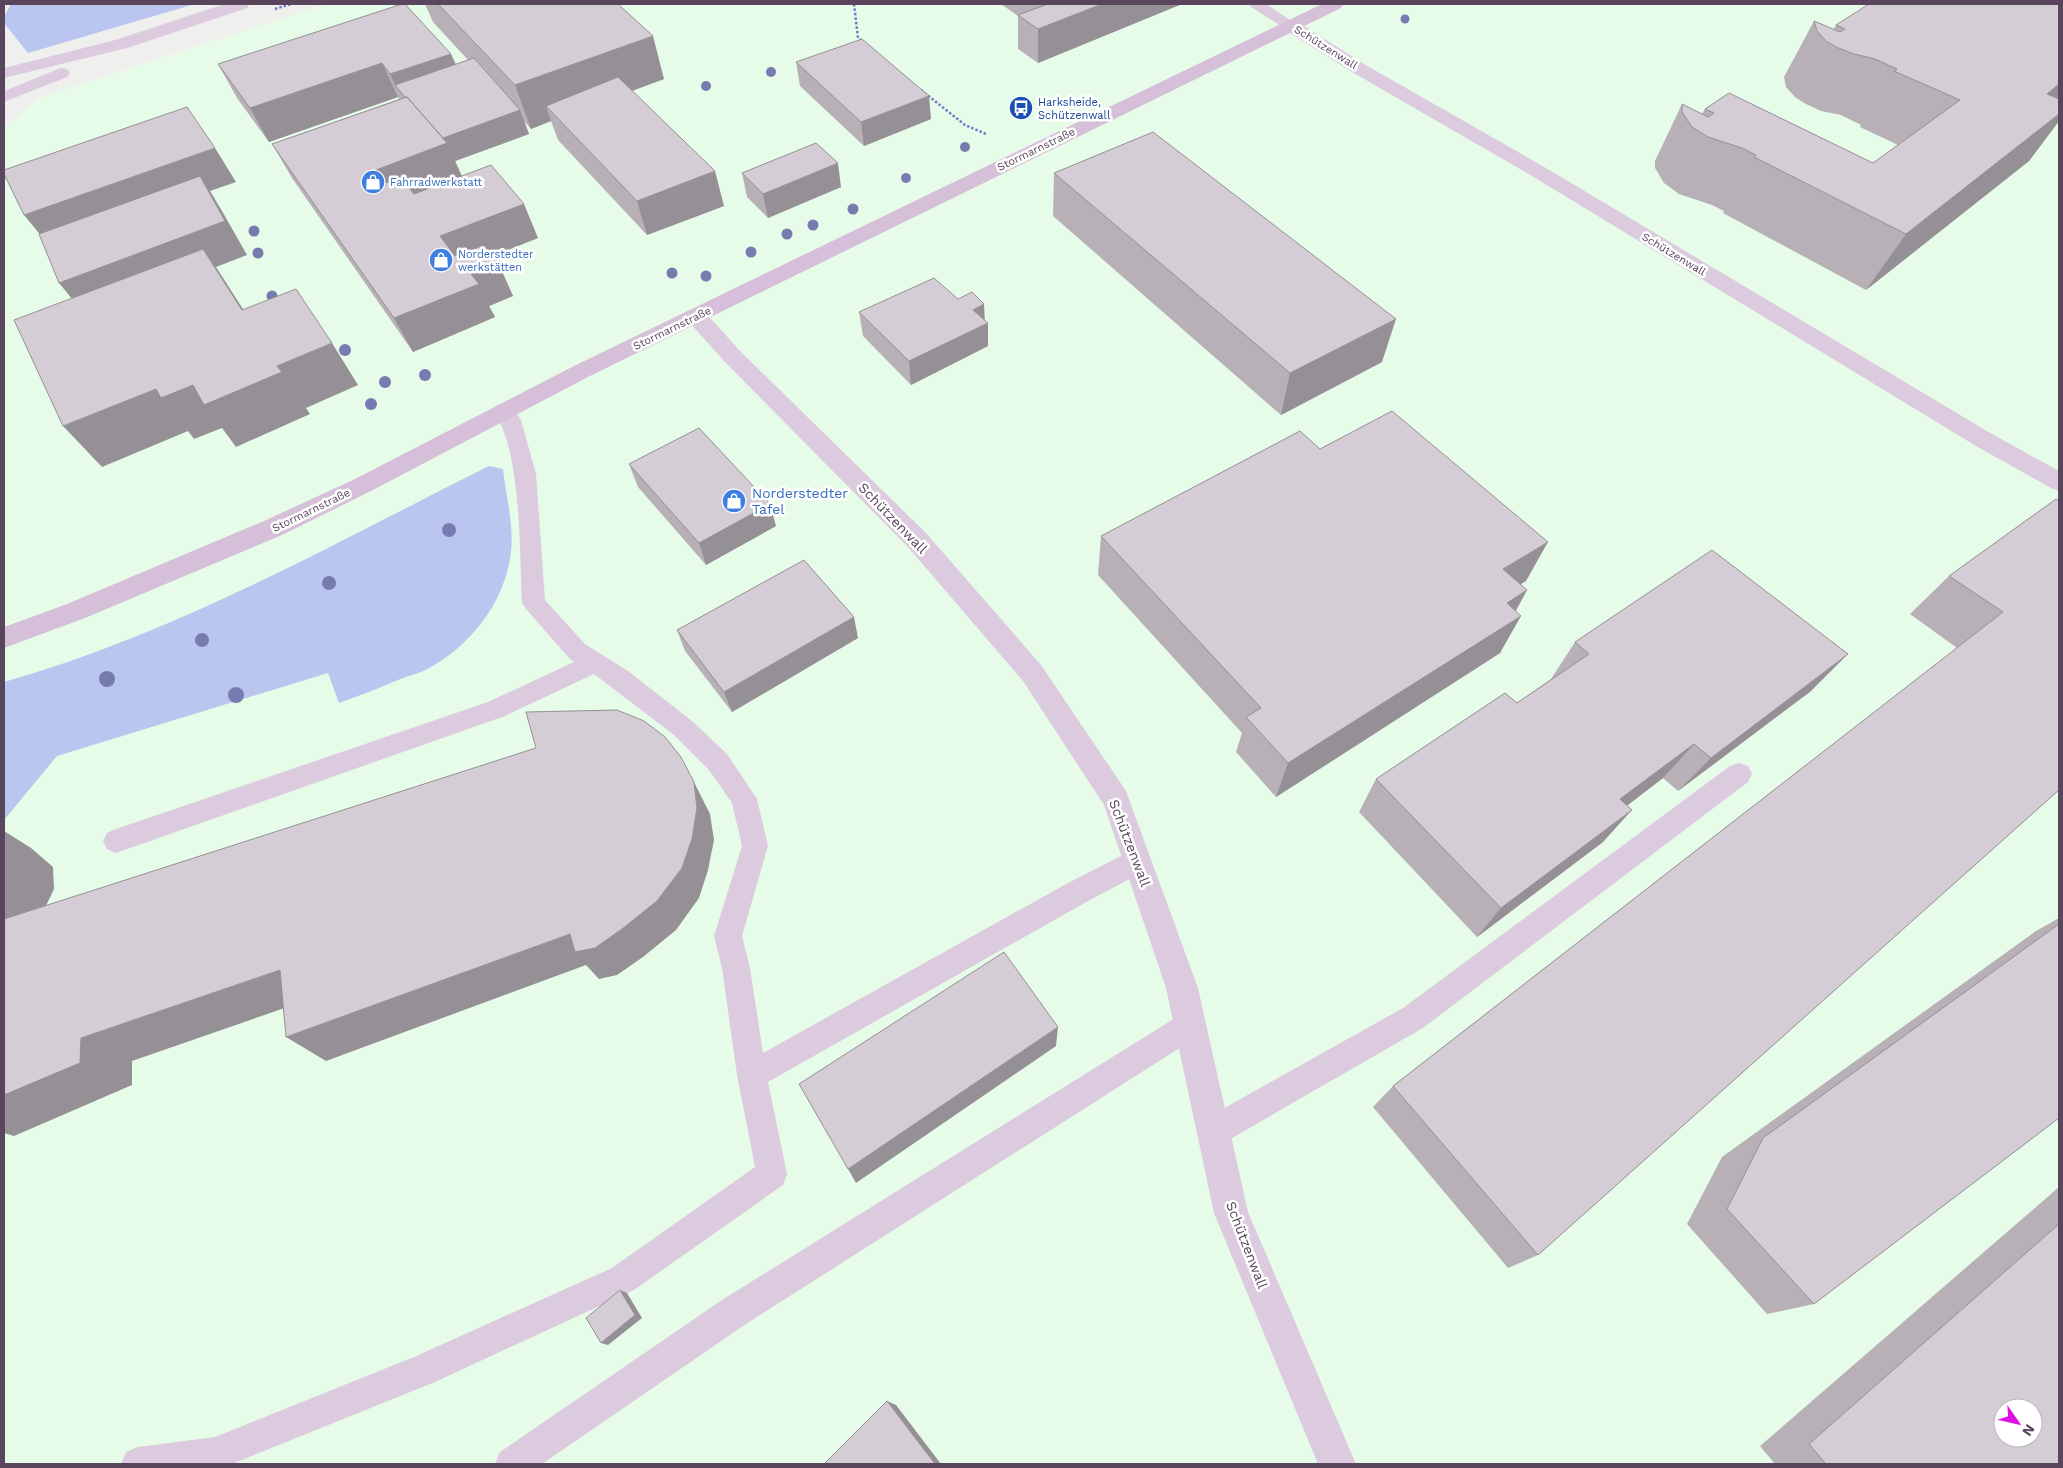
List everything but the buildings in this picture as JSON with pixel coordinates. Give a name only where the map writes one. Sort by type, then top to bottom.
[{"type":"main road","name":"Stormarnstraße","points":[[4,638],[76,611],[273,528],[363,484],[504,410],[1335,4]]},
{"type":"street","points":[[4,73],[121,44],[241,4]]},
{"type":"street","name":"Schützenwall","points":[[1290,25],[1358,68],[1539,172],[1984,440],[2059,482]]},
{"type":"street","points":[[4,97],[42,82],[121,44]]},
{"type":"street","name":"Schützenwall","points":[[696,316],[732,357],[916,540],[1032,673],[1116,800],[1182,988],[1231,1213],[1337,1464]]},
{"type":"lane","points":[[1256,4],[1290,25]]},
{"type":"lane","points":[[138,1464],[215,1454],[423,1370],[623,1279],[772,1174],[752,1075],[736,968],[728,936],[755,846],[744,799],[718,762],[683,728],[619,678],[577,651],[534,603],[525,474],[511,420],[504,410]]},
{"type":"lane","points":[[116,841],[496,708],[595,663]]},
{"type":"lane","points":[[1214,1131],[1412,1018],[1739,774]]},
{"type":"lane","points":[[752,1075],[1069,897],[1138,861]]},
{"type":"lane","points":[[512,1464],[734,1312],[1190,1025]]},
{"type":"path","points":[[854,4],[858,38],[866,44]]},
{"type":"path","points":[[919,88],[965,125],[1030,152]]},
{"type":"shaded area","points":[[11,4],[195,4],[28,53],[4,23],[4,17]]},
{"type":"shaded area","points":[[326,4],[2059,4],[2059,1464],[4,1464],[4,128],[39,98]]},
{"type":"shaded area","points":[[489,466],[503,469],[512,542],[508,570],[494,604],[484,619],[460,646],[446,657],[425,670],[339,703],[328,673],[57,756],[4,820],[4,682],[67,662],[191,613],[251,586]]},
{"type":"place","name":"Harksheide, Schützenwall","points":[[1021,108]]},
{"type":"place","name":"Fahrradwerkstatt","points":[[373,182]]},
{"type":"place","name":"Norderstedter werkstätten","points":[[441,260]]},
{"type":"place","name":"Norderstedter Tafel","points":[[734,501]]}]
